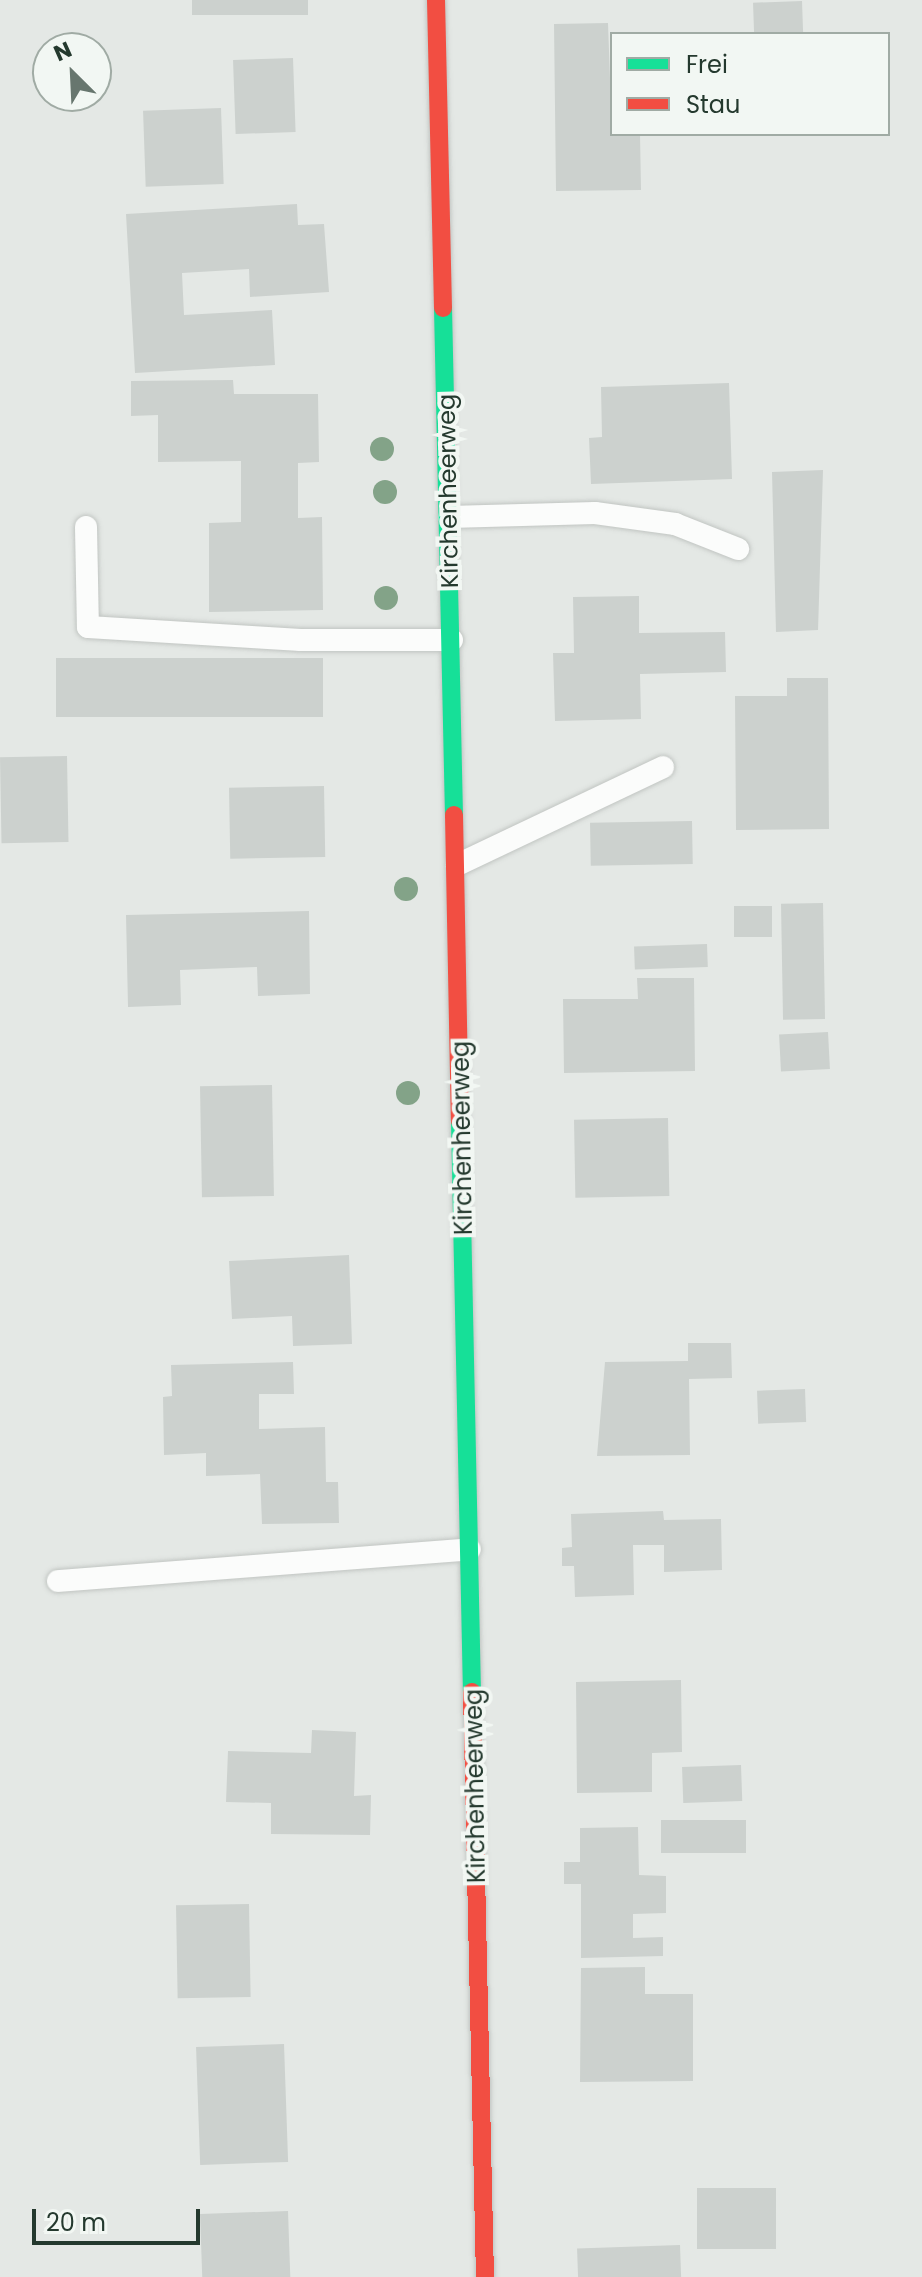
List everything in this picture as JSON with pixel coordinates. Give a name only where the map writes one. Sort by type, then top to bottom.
[{"type":"main road","name":"Kirchenheerweg","points":[[436,0],[485,2277]]},
{"type":"lane","points":[[449,517],[595,513],[675,524],[738,549]]},
{"type":"lane","points":[[86,527],[88,627],[301,640],[452,640]]},
{"type":"lane","points":[[457,865],[663,767]]},
{"type":"lane","points":[[58,1581],[470,1549]]},
{"type":"building","points":[[192,0],[308,0],[308,15],[192,15]]},
{"type":"building","points":[[802,1],[803,32],[754,32],[753,3]]},
{"type":"building","points":[[608,23],[610,136],[640,136],[641,190],[556,191],[554,24]]},
{"type":"building","points":[[293,58],[296,132],[236,134],[233,60]]},
{"type":"building","points":[[221,108],[224,184],[146,187],[143,111]]},
{"type":"building","points":[[297,204],[298,225],[324,224],[329,292],[250,297],[249,269],[182,273],[184,315],[272,310],[275,365],[135,373],[126,214]]},
{"type":"building","points":[[233,380],[234,394],[318,394],[319,462],[298,463],[298,518],[322,517],[323,610],[209,612],[209,523],[241,522],[241,461],[158,462],[158,415],[131,416],[131,381]]},
{"type":"building","points":[[729,383],[732,479],[591,484],[589,438],[602,437],[601,387]]},
{"type":"building","points":[[823,470],[818,630],[776,632],[772,472]]},
{"type":"building","points":[[639,596],[639,633],[725,632],[726,672],[640,674],[641,719],[555,721],[553,653],[574,653],[573,597]]},
{"type":"building","points":[[56,658],[323,658],[323,717],[56,717]]},
{"type":"building","points":[[787,678],[828,678],[829,829],[736,830],[735,696],[787,696]]},
{"type":"building","points":[[67,756],[69,842],[2,843],[0,757]]},
{"type":"building","points":[[324,786],[325,857],[230,859],[229,788]]},
{"type":"building","points":[[692,821],[693,864],[591,866],[590,823]]},
{"type":"building","points":[[823,903],[825,1019],[783,1020],[781,904]]},
{"type":"building","points":[[734,906],[772,906],[772,937],[734,937]]},
{"type":"building","points":[[309,911],[310,994],[258,996],[257,967],[180,970],[181,1005],[128,1007],[126,915]]},
{"type":"building","points":[[707,944],[708,967],[635,970],[634,947]]},
{"type":"building","points":[[637,978],[694,978],[695,1071],[564,1073],[563,999],[638,999]]},
{"type":"building","points":[[828,1032],[830,1069],[781,1072],[779,1035]]},
{"type":"building","points":[[272,1085],[274,1196],[202,1197],[200,1086]]},
{"type":"building","points":[[668,1118],[669,1196],[575,1198],[574,1120]]},
{"type":"building","points":[[349,1255],[352,1344],[293,1346],[292,1316],[232,1319],[229,1261]]},
{"type":"building","points":[[688,1343],[731,1343],[732,1378],[689,1379],[690,1455],[597,1456],[605,1362],[688,1361]]},
{"type":"building","points":[[293,1362],[294,1394],[259,1394],[259,1429],[325,1427],[326,1482],[338,1482],[339,1523],[262,1524],[260,1474],[206,1476],[206,1453],[164,1455],[163,1397],[172,1396],[171,1365]]},
{"type":"building","points":[[805,1389],[806,1422],[758,1424],[757,1391]]},
{"type":"building","points":[[663,1511],[664,1520],[721,1519],[722,1570],[664,1572],[664,1545],[633,1545],[634,1595],[575,1597],[574,1566],[562,1566],[562,1548],[572,1547],[571,1514]]},
{"type":"building","points":[[681,1680],[682,1752],[652,1753],[652,1792],[577,1793],[576,1682]]},
{"type":"building","points":[[312,1730],[356,1732],[354,1796],[371,1795],[370,1835],[271,1834],[271,1803],[226,1802],[228,1751],[311,1753]]},
{"type":"building","points":[[741,1765],[742,1801],[683,1803],[682,1767]]},
{"type":"building","points":[[661,1820],[746,1820],[746,1853],[661,1853]]},
{"type":"building","points":[[638,1827],[639,1875],[666,1876],[666,1913],[633,1914],[633,1938],[663,1937],[663,1956],[581,1958],[581,1884],[564,1884],[564,1862],[580,1862],[580,1828]]},
{"type":"building","points":[[249,1904],[251,1997],[178,1998],[176,1905]]},
{"type":"building","points":[[645,1967],[645,1994],[693,1994],[693,2081],[580,2082],[581,1968]]},
{"type":"building","points":[[284,2044],[288,2162],[200,2165],[196,2047]]},
{"type":"building","points":[[697,2188],[776,2188],[776,2249],[697,2249]]},
{"type":"building","points":[[288,2211],[290,2277],[202,2277],[200,2214]]},
{"type":"building","points":[[680,2245],[681,2277],[578,2277],[577,2249]]},
{"type":"traffic: fast","points":[[443,308],[454,815]]},
{"type":"traffic: fast","points":[[460,1121],[472,1692]]},
{"type":"traffic: jam","points":[[436,0],[443,308]]},
{"type":"traffic: jam","points":[[454,815],[460,1121]]},
{"type":"traffic: jam","points":[[472,1692],[485,2277]]}]
